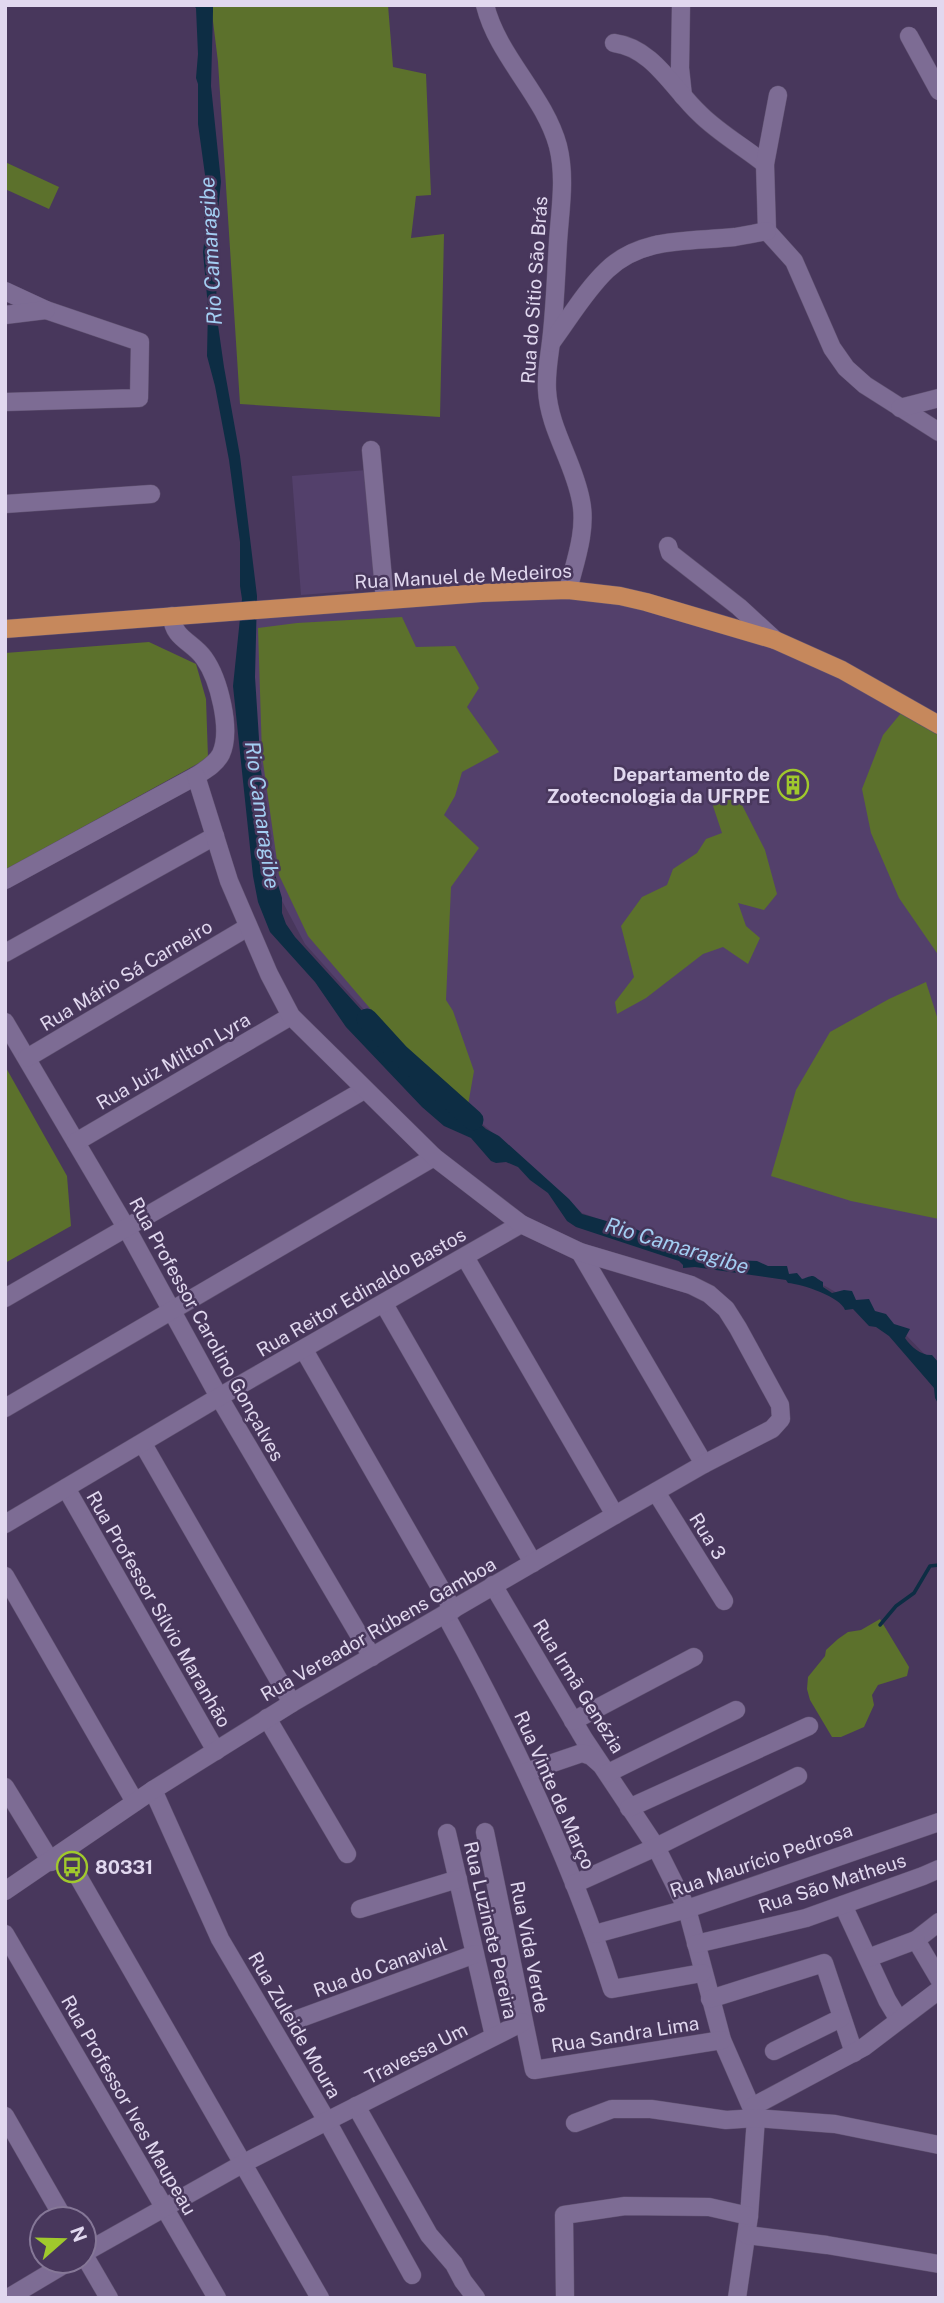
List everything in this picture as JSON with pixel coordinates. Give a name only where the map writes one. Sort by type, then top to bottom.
[{"type":"main road","name":"Rua Manuel de Medeiros","points":[[5,629],[298,606],[568,590],[646,602],[775,640],[842,670],[939,725]]},
{"type":"street","name":"Rua do Sítio São Brás","points":[[485,5],[498,37],[536,98],[558,146],[562,169],[551,343],[546,374],[550,413],[582,504],[580,538],[568,590]]},
{"type":"street","points":[[681,5],[680,68],[683,96]]},
{"type":"street","points":[[909,36],[939,91]]},
{"type":"street","points":[[614,43],[625,44],[639,51],[702,116],[765,164]]},
{"type":"street","points":[[778,95],[765,164],[767,231],[794,261],[832,348],[846,368],[864,384],[939,432]]},
{"type":"street","points":[[551,343],[599,279],[628,254],[648,246],[679,240],[736,237],[767,231]]},
{"type":"street","points":[[5,291],[46,310],[140,342],[139,398],[5,402]]},
{"type":"street","points":[[5,315],[46,310]]},
{"type":"street","points":[[900,408],[939,398]]},
{"type":"street","points":[[371,450],[385,600]]},
{"type":"street","points":[[5,504],[151,494]]},
{"type":"street","points":[[668,546],[670,553],[739,607],[775,640]]},
{"type":"street","points":[[5,880],[196,776],[222,753],[225,727],[216,681],[205,659],[172,627],[181,616]]},
{"type":"street","points":[[196,776],[229,881],[247,927],[291,1016],[434,1157],[521,1224],[580,1252],[704,1465]]},
{"type":"street","points":[[5,953],[215,836]]},
{"type":"street","name":"Rua Mário Sá Carneiro","points":[[27,1058],[247,927]]},
{"type":"street","name":"Rua Juiz Milton Lyra","points":[[76,1142],[291,1016]]},
{"type":"street","name":"Rua Professor Carolino Gonçalves","points":[[5,1022],[127,1229],[219,1397],[372,1657]]},
{"type":"street","points":[[5,1298],[364,1090]]},
{"type":"street","points":[[5,1408],[434,1157]]},
{"type":"street","name":"Rua Reitor Edinaldo Bastos","points":[[5,1524],[219,1397],[521,1224]]},
{"type":"street","name":"Rua Vereador Rúbens Gamboa","points":[[5,1891],[153,1790],[267,1718],[615,1515],[772,1429],[782,1419],[780,1405],[738,1328],[726,1309],[709,1294],[691,1285],[580,1252]]},
{"type":"street","points":[[465,1257],[615,1515]]},
{"type":"street","points":[[384,1304],[533,1563]]},
{"type":"street","name":"Rua Vinte de Março","points":[[304,1350],[449,1612],[488,1692],[526,1772],[595,1934],[612,1989],[702,1973]]},
{"type":"street","points":[[142,1444],[292,1703]]},
{"type":"street","name":"Rua Professor Sílvio Maranhão","points":[[66,1488],[216,1751]]},
{"type":"street","name":"Rua 3","points":[[656,1492],[724,1601]]},
{"type":"street","points":[[5,1576],[135,1802]]},
{"type":"street","name":"Rua Irmã Genézia","points":[[493,1585],[573,1720],[656,1847],[687,1909],[722,2040],[754,2112]]},
{"type":"street","points":[[573,1720],[694,1657]]},
{"type":"street","points":[[526,1772],[582,1753],[591,1756],[608,1773],[737,1710]]},
{"type":"street","points":[[267,1718],[348,1854]]},
{"type":"street","points":[[629,1808],[809,1726]]},
{"type":"street","points":[[574,1884],[656,1847],[798,1776]]},
{"type":"street","points":[[5,1787],[58,1857],[244,2164],[320,2298]]},
{"type":"street","name":"Rua Zuleide Moura","points":[[153,1790],[220,1939],[327,2121],[412,2275]]},
{"type":"street","name":"Rua Maurício Pedrosa","points":[[595,1934],[687,1909],[939,1822]]},
{"type":"street","name":"Rua Vida Verde","points":[[485,1832],[534,2070]]},
{"type":"street","name":"Rua Luzinete Pereira","points":[[447,1833],[495,2036]]},
{"type":"street","name":"Rua São Matheus","points":[[696,1944],[806,1918],[939,1868]]},
{"type":"street","points":[[360,1909],[458,1879]]},
{"type":"street","points":[[843,1905],[887,2000],[900,2020]]},
{"type":"street","points":[[868,1958],[916,1940],[939,1922]]},
{"type":"street","name":"Rua Professor Ives Maupeau","points":[[5,1934],[217,2298]]},
{"type":"street","points":[[916,1940],[939,1979]]},
{"type":"street","name":"Rua do Canavial","points":[[298,2019],[475,1954]]},
{"type":"street","points":[[710,1999],[824,1963],[854,2053]]},
{"type":"street","points":[[575,2123],[612,2109],[651,2109],[726,2120],[754,2112],[854,2053],[939,1990]]},
{"type":"street","points":[[774,2052],[841,2018]]},
{"type":"street","name":"Travessa Um","points":[[98,2246],[244,2164],[523,2022]]},
{"type":"street","name":"Rua Sandra Lima","points":[[534,2070],[722,2040]]},
{"type":"street","name":"Rua Zuleide Moura","points":[[356,2106],[429,2235],[454,2264],[477,2298]]},
{"type":"street","points":[[754,2112],[939,2144]]},
{"type":"street","points":[[737,2298],[749,2216],[754,2112]]},
{"type":"street","points":[[5,2116],[56,2205]]},
{"type":"street","points":[[565,2298],[564,2215],[625,2206],[709,2207],[749,2216]]},
{"type":"street","points":[[747,2235],[939,2264]]},
{"type":"street","points":[[6,2297],[45,2275]]},
{"type":"street","points":[[96,2275],[109,2298]]},
{"type":"shaded area","points":[[367,470],[376,589],[301,595],[292,476]]},
{"type":"shaded area","points":[[482,593],[570,597],[663,606],[775,640],[939,725],[939,1369],[900,1329],[825,1286],[627,1229],[582,1213],[402,1052],[305,944],[271,880],[254,759],[250,616]]},
{"type":"green space","points":[[211,5],[388,5],[393,67],[426,74],[431,195],[416,196],[411,238],[444,234],[440,417],[240,404],[218,62]]},
{"type":"green space","points":[[5,162],[59,187],[49,209],[5,189]]},
{"type":"green space","points":[[402,617],[416,647],[455,646],[479,688],[467,707],[499,752],[462,772],[455,796],[444,815],[479,848],[451,887],[446,1000],[453,1011],[474,1071],[468,1105],[423,1065],[380,1020],[308,936],[279,875],[262,755],[258,628]]},
{"type":"green space","points":[[149,642],[196,664],[206,699],[208,758],[5,870],[5,653]]},
{"type":"green space","points":[[906,707],[939,729],[939,956],[899,898],[871,833],[862,789],[883,735]]},
{"type":"green space","points":[[726,792],[740,801],[765,850],[777,894],[764,910],[738,903],[746,926],[760,938],[748,964],[723,947],[703,954],[646,998],[617,1014],[615,1002],[634,977],[621,926],[642,897],[667,885],[673,869],[697,853],[706,839],[722,833],[710,797]]},
{"type":"green space","points":[[926,982],[939,1023],[939,1219],[851,1201],[771,1176],[796,1090],[830,1032]]},
{"type":"green space","points":[[5,1066],[67,1176],[71,1226],[5,1263]]},
{"type":"green space","points":[[880,1619],[909,1667],[907,1676],[878,1685],[872,1695],[874,1705],[864,1727],[841,1737],[832,1737],[810,1700],[808,1677],[825,1656],[826,1650],[838,1639]]},
{"type":"water","name":"Rio Camaragibe","points":[[193,5],[213,5],[211,86],[221,182],[215,238],[217,318],[240,456],[257,596],[255,677],[261,770],[274,871],[286,924],[365,1014],[380,1026],[388,1044],[409,1076],[434,1097],[450,1105],[455,1101],[486,1129],[499,1136],[582,1214],[638,1230],[669,1243],[732,1260],[787,1266],[789,1274],[797,1273],[802,1279],[815,1277],[832,1293],[852,1291],[856,1300],[869,1299],[875,1311],[886,1314],[894,1324],[910,1329],[905,1338],[914,1348],[932,1355],[939,1363],[939,1405],[934,1388],[889,1336],[876,1327],[869,1326],[853,1309],[845,1310],[829,1296],[788,1283],[786,1280],[695,1267],[683,1268],[679,1261],[576,1227],[567,1221],[548,1193],[518,1167],[506,1162],[491,1161],[471,1138],[444,1126],[422,1107],[346,1027],[315,982],[270,932],[258,902],[253,876],[233,686],[242,599],[240,542],[229,460],[207,356],[208,307],[203,252],[206,182],[198,124],[198,54],[196,8]]},
{"type":"waterway","name":"Rio Camaragibe","points":[[367,1019],[399,1054],[473,1120]]},
{"type":"waterway","points":[[880,1625],[896,1606],[914,1593],[930,1566],[939,1565]]},
{"type":"place","name":"Departamento de Zootecnologia da UFRPE","points":[[793,785]]},
{"type":"place","name":"80331","points":[[72,1867]]}]
